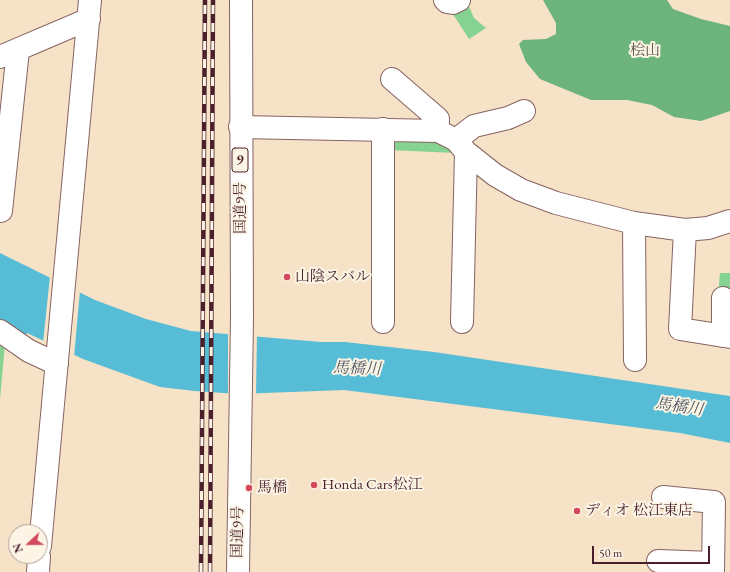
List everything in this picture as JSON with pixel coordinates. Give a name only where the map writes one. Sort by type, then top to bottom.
[{"type":"main road","name":"国道9号","points":[[238,572],[242,319],[240,127],[241,0]]},
{"type":"main road","points":[[445,0],[453,3],[460,0]]},
{"type":"main road","points":[[1,211],[9,54],[90,9]]},
{"type":"main road","points":[[42,524],[90,9]]},
{"type":"main road","points":[[392,79],[436,117],[453,141],[495,175],[521,190],[556,203],[634,223],[685,230],[708,228],[730,220]]},
{"type":"main road","points":[[240,127],[383,129],[453,141],[474,126],[508,118],[524,111]]},
{"type":"main road","points":[[383,129],[383,322]]},
{"type":"main road","points":[[453,141],[462,322]]},
{"type":"main road","points":[[634,223],[635,360]]},
{"type":"main road","points":[[685,230],[680,329],[726,336],[723,298]]},
{"type":"main road","points":[[0,331],[29,351],[58,359]]},
{"type":"main road","points":[[658,561],[717,559],[714,502],[663,497]]},
{"type":"green space","name":"桧山","points":[[543,0],[667,0],[673,9],[701,19],[730,26],[730,111],[701,121],[674,117],[652,105],[627,100],[591,100],[540,79],[526,62],[519,44],[523,40],[546,39],[556,34],[556,23]]},
{"type":"green space","points":[[467,2],[474,18],[486,28],[469,39],[451,11]]},
{"type":"green space","points":[[388,136],[438,138],[456,153],[388,150]]},
{"type":"green space","points":[[720,273],[730,273],[730,296],[718,296]]},
{"type":"green space","points":[[0,340],[5,343],[0,400]]},
{"type":"water","name":"馬橋川","points":[[0,253],[95,300],[146,319],[191,331],[321,342],[345,342],[434,352],[730,396],[730,443],[680,433],[344,390],[238,394],[160,387],[83,359],[27,333],[25,336],[0,321]]},
{"type":"pier","points":[[50,276],[80,291],[74,357],[43,343]]},
{"type":"pier","points":[[228,332],[257,334],[256,395],[228,395]]},
{"type":"railway","points":[[201,572],[205,0]]},
{"type":"railway","points":[[210,572],[213,0]]},
{"type":"place","name":"山陰スバル","points":[[287,277]]},
{"type":"place","name":"Honda Cars松江","points":[[314,485]]},
{"type":"place","name":"馬橋","points":[[249,488]]},
{"type":"place","name":"ディオ 松江東店","points":[[577,511]]}]
